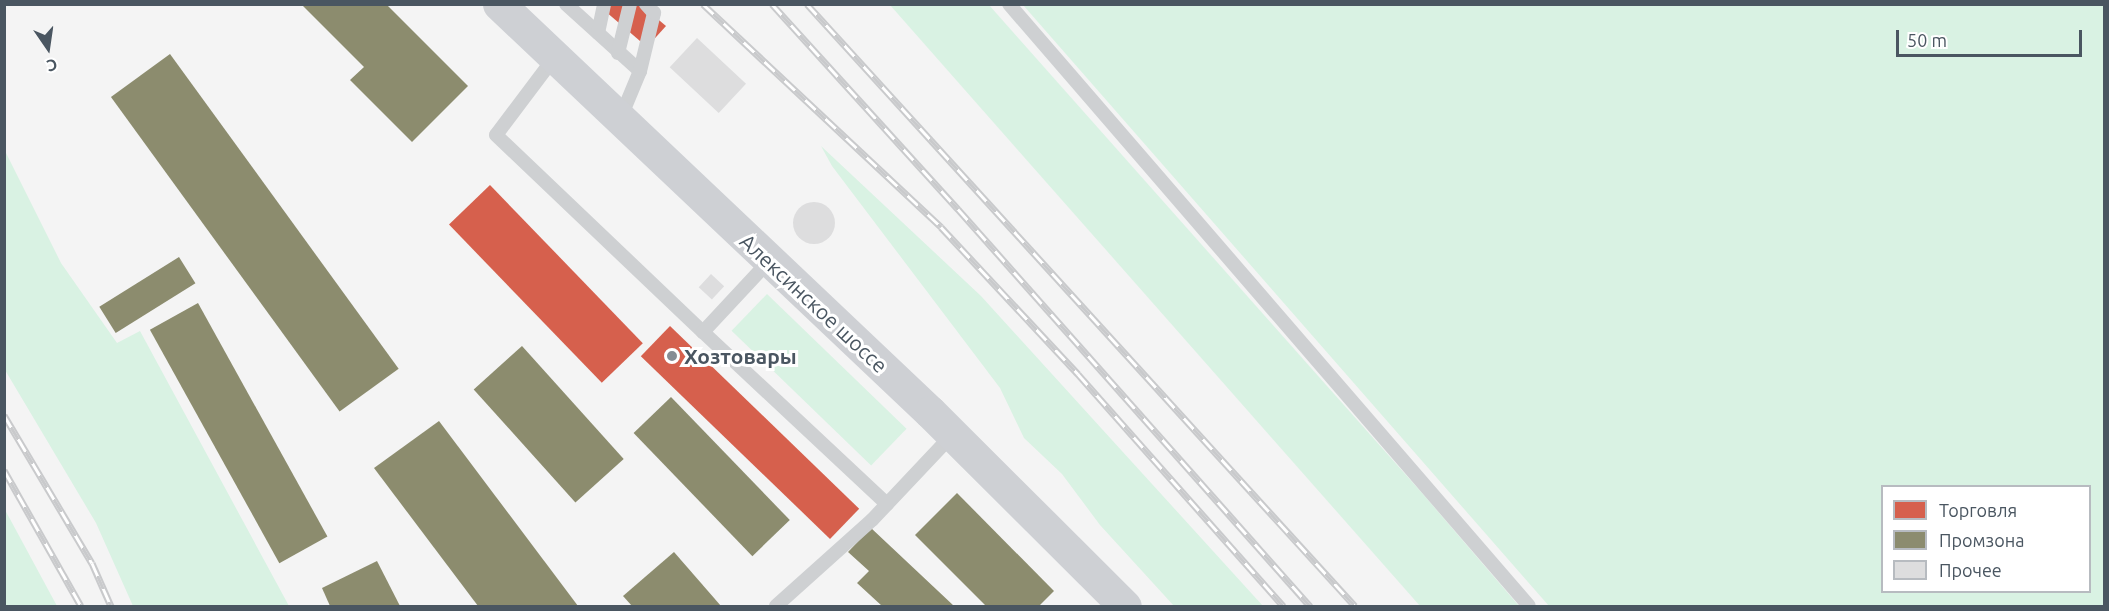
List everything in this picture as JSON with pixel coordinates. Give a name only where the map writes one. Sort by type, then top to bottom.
[{"type":"main road","name":"Алексинское шоссе","points":[[499,4],[619,121],[952,435],[1125,606]]},
{"type":"lane","points":[[566,4],[640,71]]},
{"type":"lane","points":[[598,33],[604,4]]},
{"type":"lane","points":[[618,53],[630,4]]},
{"type":"lane","points":[[619,121],[640,71],[654,13],[645,4]]},
{"type":"lane","points":[[1009,4],[1529,606]]},
{"type":"lane","points":[[554,58],[496,135],[887,504]]},
{"type":"lane","points":[[703,332],[769,261]]},
{"type":"lane","points":[[776,606],[887,504],[952,435]]},
{"type":"green space","points":[[890,5],[989,5],[1422,493],[1519,606],[1420,606]]},
{"type":"green space","points":[[1023,5],[2104,5],[2104,606],[1549,606]]},
{"type":"green space","points":[[821,146],[981,296],[1263,606],[1174,606],[1100,525],[1062,474],[1024,438],[1000,388],[832,166]]},
{"type":"green space","points":[[5,151],[61,263],[117,343],[140,331],[289,606],[133,606],[96,523],[5,370]]},
{"type":"green space","points":[[767,294],[907,429],[871,465],[732,331]]},
{"type":"green space","points":[[5,510],[10,519],[57,606],[5,606]]},
{"type":"building: Торговля","points":[[598,5],[641,5],[666,26],[647,47]]},
{"type":"building: Торговля","points":[[490,185],[643,343],[602,383],[449,225]]},
{"type":"building: Торговля","points":[[670,326],[859,509],[830,539],[641,356]]},
{"type":"building: Промзона","points":[[302,5],[387,5],[468,86],[412,142],[350,80],[364,67]]},
{"type":"building: Промзона","points":[[170,54],[399,369],[340,412],[111,97]]},
{"type":"building: Промзона","points":[[179,257],[195,283],[116,333],[99,307]]},
{"type":"building: Промзона","points":[[198,303],[327,537],[279,563],[150,330]]},
{"type":"building: Промзона","points":[[522,346],[624,459],[575,502],[474,389]]},
{"type":"building: Промзона","points":[[671,397],[790,520],[752,556],[634,433]]},
{"type":"building: Промзона","points":[[439,421],[578,606],[478,606],[374,468]]},
{"type":"building: Промзона","points":[[957,493],[1054,591],[1039,606],[986,606],[915,535]]},
{"type":"building: Промзона","points":[[871,528],[954,606],[882,606],[857,583],[869,571],[848,552]]},
{"type":"building: Промзона","points":[[674,552],[721,606],[632,606],[623,596]]},
{"type":"building: Промзона","points":[[377,561],[400,606],[330,606],[322,588]]},
{"type":"building: Прочее","points":[[697,38],[746,84],[719,113],[670,67]]},
{"type":"building: Прочее","points":[[814,202],[829,208],[835,223],[829,238],[814,244],[799,238],[793,223],[799,208]]},
{"type":"building: Прочее","points":[[711,274],[724,286],[712,299],[699,287]]},
{"type":"railway","points":[[703,4],[941,227],[1078,374],[1283,606]]},
{"type":"railway","points":[[772,4],[958,209],[1310,606]]},
{"type":"railway","points":[[807,4],[1355,606]]},
{"type":"railway","points":[[4,415],[92,563],[111,606]]},
{"type":"railway","points":[[4,470],[81,606]]},
{"type":"place","name":"Хозтовары","points":[[672,356]]}]
